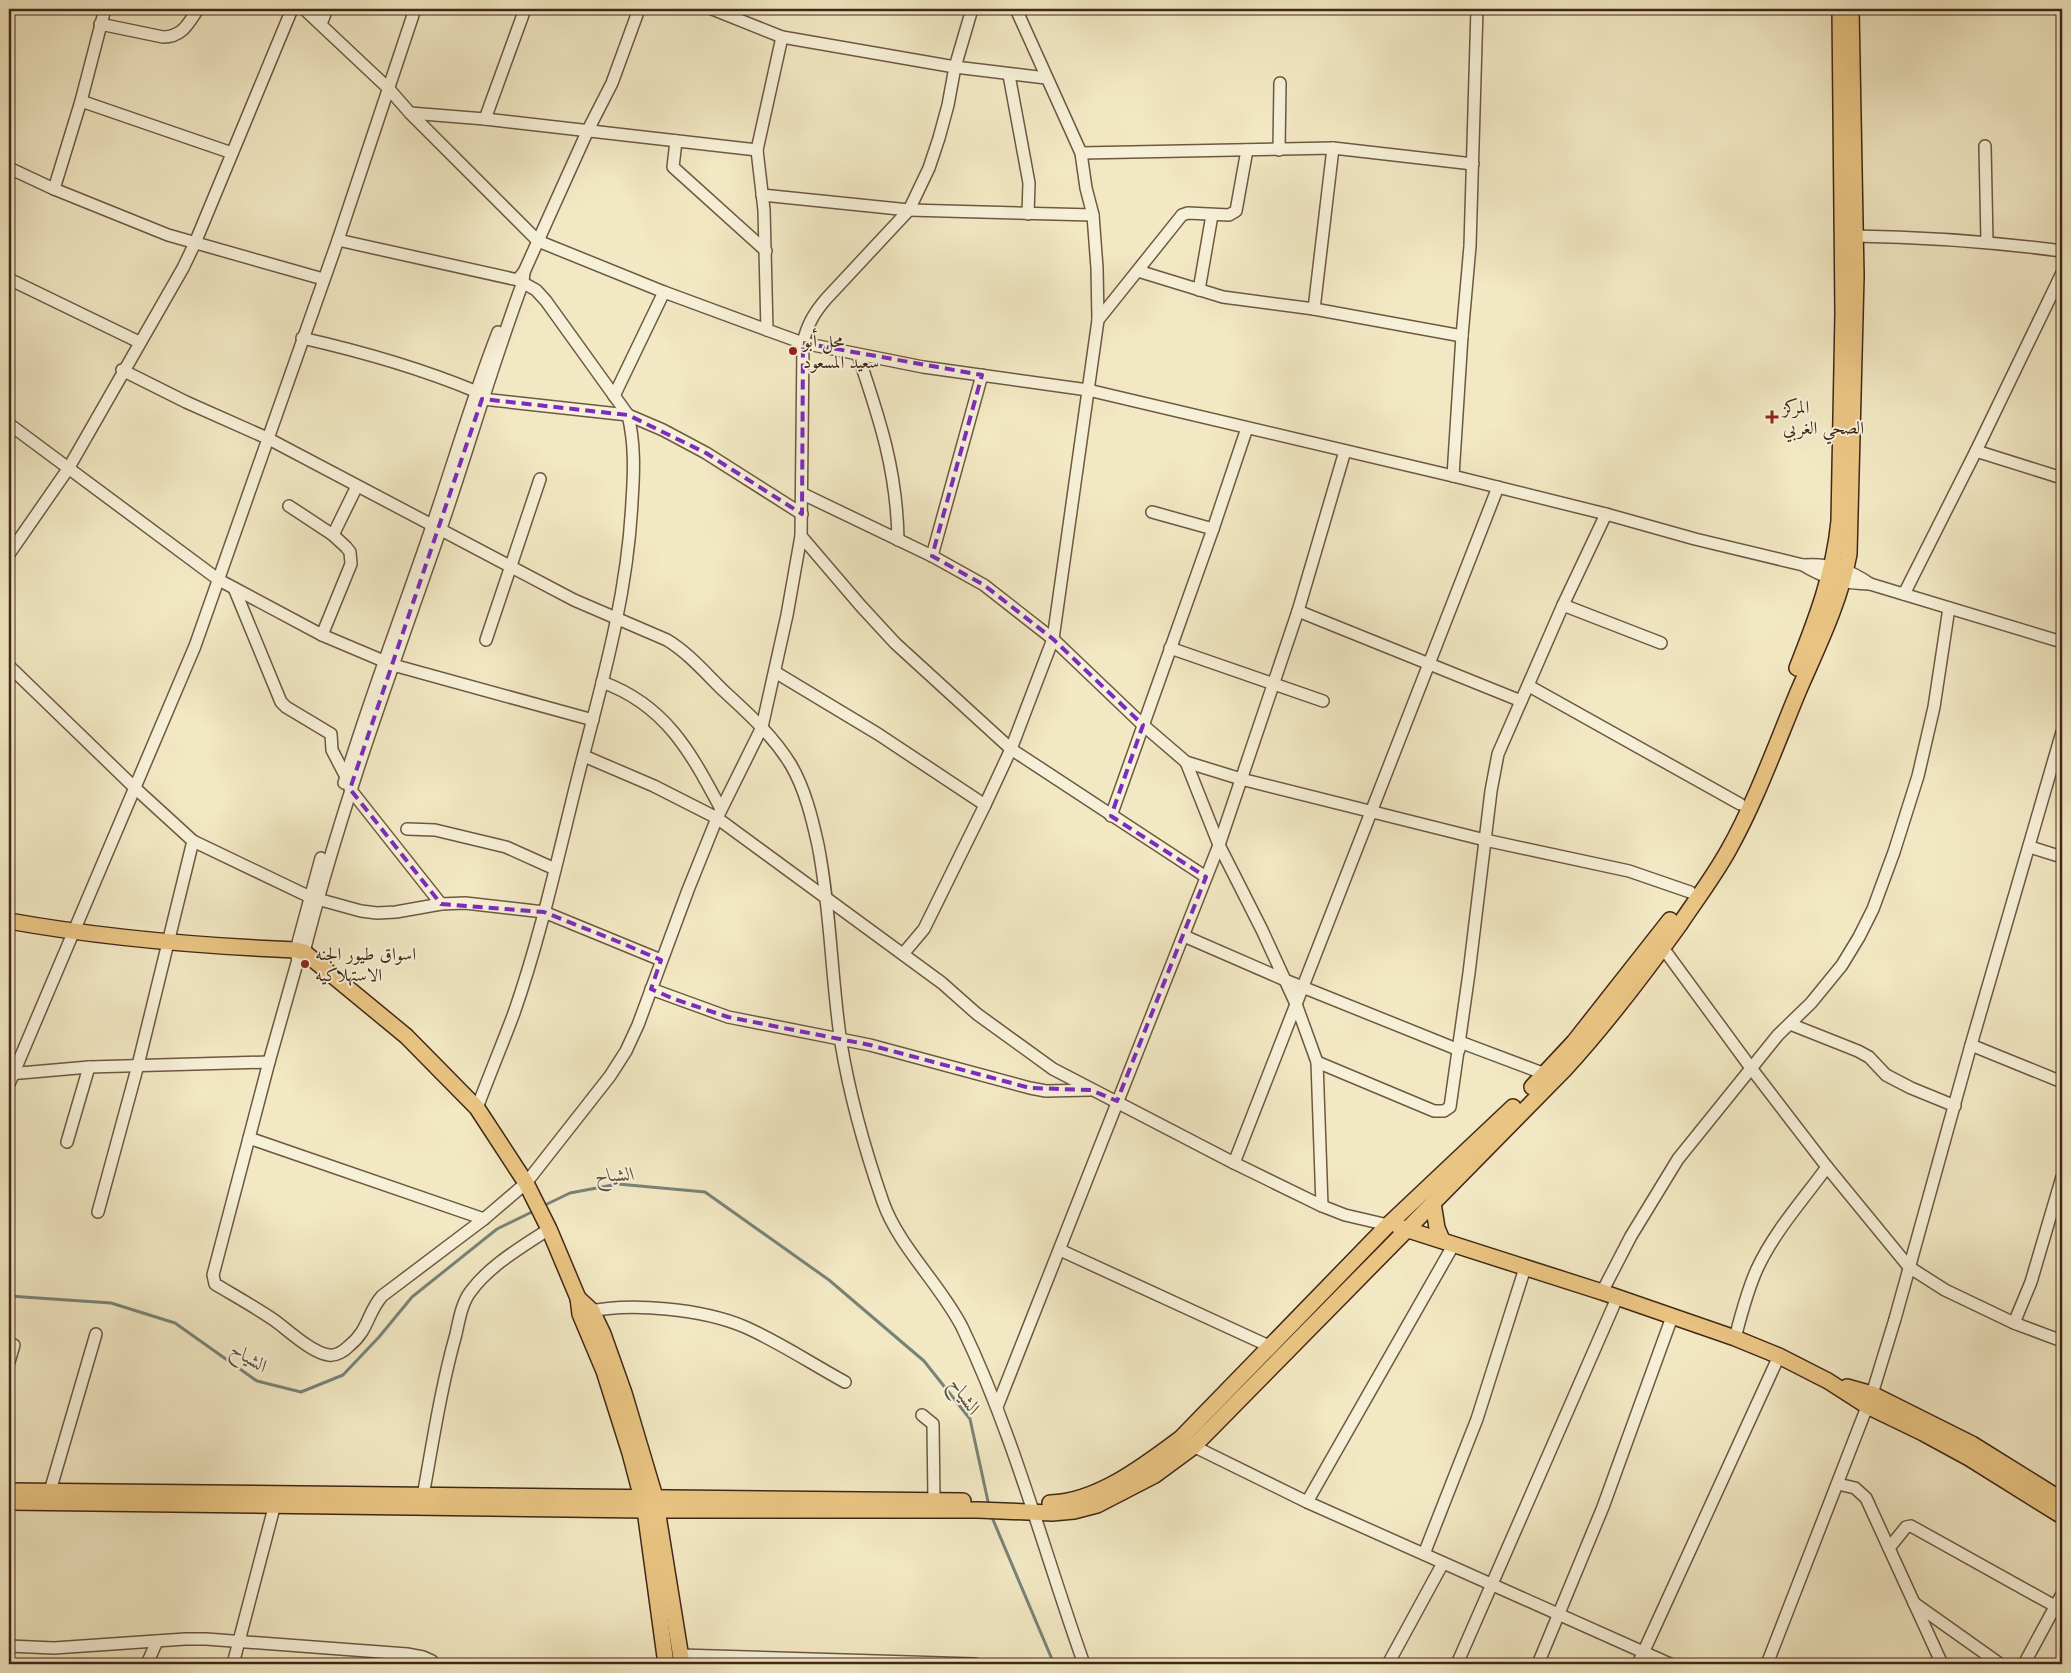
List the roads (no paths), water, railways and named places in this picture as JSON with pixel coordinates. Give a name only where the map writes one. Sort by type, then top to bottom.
[{"type":"main road","points":[[1838,574],[1842,314],[1840,9]]},
{"type":"main road","points":[[9,1490],[276,1499],[978,1506],[1032,1509],[1058,1503],[1107,1487],[1187,1443],[1433,1203],[1598,1032],[1663,948],[1727,852],[1819,612],[1838,574],[1851,520],[1851,424],[1856,276],[1851,9]]},
{"type":"main road","points":[[1187,1443],[1269,1346],[1388,1224],[1489,1130],[1574,1042],[1617,990],[1690,892],[1725,836],[1740,804],[1751,791]]},
{"type":"main road","points":[[9,921],[74,932],[299,955],[406,1036],[477,1108],[528,1188],[624,1393],[650,1503],[681,1660]]},
{"type":"main road","points":[[1433,1203],[1437,1228],[1448,1242]]},
{"type":"main road","points":[[1388,1224],[1602,1292],[1735,1338],[1779,1356],[1869,1400],[1972,1444],[2062,1500]]},
{"type":"main road","points":[[1869,1400],[1969,1458],[2062,1516]]},
{"type":"main road","points":[[9,1502],[423,1496],[650,1503],[934,1500],[978,1506]]},
{"type":"main road","points":[[650,1503],[666,1664]]},
{"type":"street","points":[[54,189],[81,101],[105,9]]},
{"type":"street","points":[[100,24],[172,37],[179,35],[198,9]]},
{"type":"street","points":[[9,554],[68,469],[122,370],[178,276],[195,243],[292,9]]},
{"type":"street","points":[[304,9],[388,88],[410,113],[538,241],[664,292],[803,343],[923,367],[1088,390],[1453,476],[1838,574],[2062,642]]},
{"type":"street","points":[[321,24],[327,9]]},
{"type":"street","points":[[10,1078],[195,646],[338,240],[415,9]]},
{"type":"street","points":[[485,119],[525,9]]},
{"type":"street","points":[[640,9],[623,58],[588,130],[522,278],[479,395],[436,528],[346,777],[213,1278],[215,1284],[330,1355],[340,1353],[350,1346],[365,1329],[372,1308],[382,1296],[528,1188],[610,1076],[626,1051],[638,1025],[719,814],[762,727],[775,672],[801,536],[803,494],[803,343],[808,325],[814,314],[909,210],[929,168],[939,138],[955,67],[972,9]]},
{"type":"street","points":[[712,9],[782,37],[955,67],[1046,78]]},
{"type":"street","points":[[903,954],[924,929],[985,805],[1011,749],[1053,639],[1098,320],[1093,215],[1086,188],[1081,153],[1016,9]]},
{"type":"street","points":[[1453,476],[1470,246],[1477,9]]},
{"type":"street","points":[[767,330],[766,252],[757,150],[782,37]]},
{"type":"street","points":[[1009,75],[1029,183],[1028,214]]},
{"type":"street","points":[[1280,83],[1280,150]]},
{"type":"street","points":[[81,101],[232,153]]},
{"type":"street","points":[[410,113],[485,119],[757,150]]},
{"type":"street","points":[[676,141],[673,167],[766,252]]},
{"type":"street","points":[[1984,146],[1987,242]]},
{"type":"street","points":[[1081,153],[1334,148],[1473,164]]},
{"type":"street","points":[[1314,309],[1334,148]]},
{"type":"street","points":[[1098,320],[1182,215],[1188,213],[1229,215],[1236,211],[1248,150]]},
{"type":"street","points":[[9,168],[54,189],[149,228],[323,279]]},
{"type":"street","points":[[762,195],[909,210],[1093,215]]},
{"type":"street","points":[[1199,290],[1212,215]]},
{"type":"street","points":[[1854,236],[1914,237],[1987,242],[2062,251]]},
{"type":"street","points":[[338,240],[522,278],[546,301],[628,415],[633,436],[632,517],[627,565],[618,620],[544,912],[514,1012],[477,1108]]},
{"type":"street","points":[[1138,271],[1223,297],[1314,309],[1462,336]]},
{"type":"street","points":[[1904,594],[2062,274]]},
{"type":"street","points":[[9,279],[139,342]]},
{"type":"street","points":[[614,396],[664,292]]},
{"type":"street","points":[[302,338],[362,352],[430,372],[479,395],[628,415],[663,430],[706,453],[802,514]]},
{"type":"street","points":[[858,355],[882,427],[895,481],[898,540]]},
{"type":"street","points":[[122,370],[186,402],[267,438],[574,600],[618,620],[653,632],[681,649],[762,727],[792,766],[812,818],[827,899],[841,1040],[851,1098],[862,1141],[885,1207],[893,1224],[936,1284],[960,1325],[997,1406],[1084,1664],[1095,1664]]},
{"type":"street","points":[[932,556],[982,375]]},
{"type":"street","points":[[9,424],[219,580],[322,635],[388,663],[593,720]]},
{"type":"street","points":[[1111,816],[1247,428]]},
{"type":"street","points":[[997,1406],[1219,845],[1272,683],[1298,611],[1345,451]]},
{"type":"street","points":[[1976,451],[2062,478]]},
{"type":"street","points":[[486,640],[540,479]]},
{"type":"street","points":[[333,535],[357,486]]},
{"type":"street","points":[[1234,1164],[1498,487]]},
{"type":"street","points":[[803,494],[932,556],[984,586],[1053,639],[1186,762],[1241,780],[1485,840],[1629,871],[1672,884],[1690,892]]},
{"type":"street","points":[[289,506],[333,535],[350,552],[351,564],[322,635]]},
{"type":"street","points":[[1152,512],[1213,529]]},
{"type":"street","points":[[1317,1062],[1434,1111],[1440,1112],[1450,1107],[1496,760],[1563,605],[1606,514]]},
{"type":"street","points":[[801,536],[895,643],[1011,749],[1206,877]]},
{"type":"street","points":[[234,588],[281,702],[286,707],[331,734],[332,750],[346,777]]},
{"type":"street","points":[[1563,605],[1661,643]]},
{"type":"street","points":[[1602,1292],[1631,1236],[1678,1159],[1751,1068],[1842,966],[1859,937],[1873,909],[1894,852],[1918,776],[1934,707],[1949,608]]},
{"type":"street","points":[[1298,611],[1521,701]]},
{"type":"street","points":[[1170,648],[1322,701]]},
{"type":"street","points":[[314,898],[350,789],[388,663]]},
{"type":"street","points":[[10,672],[193,842],[314,898],[361,911],[377,913],[396,912],[441,904],[489,905],[544,912],[662,960]]},
{"type":"street","points":[[775,672],[878,734],[985,805]]},
{"type":"street","points":[[602,682],[632,695],[669,726],[695,759],[719,814]]},
{"type":"street","points":[[1529,686],[1740,804]]},
{"type":"street","points":[[1767,1664],[1869,1400],[1909,1267],[2062,732]]},
{"type":"street","points":[[584,756],[719,814],[827,899],[903,954],[1032,1056],[1091,1090],[1118,1101],[1234,1164],[1322,1206],[1346,1215],[1388,1224]]},
{"type":"street","points":[[1186,762],[1219,845],[1262,930],[1296,1004],[1317,1062],[1322,1206]]},
{"type":"street","points":[[350,789],[441,904]]},
{"type":"street","points":[[407,829],[435,830],[506,847],[555,869]]},
{"type":"street","points":[[98,1212],[138,1065],[193,842]]},
{"type":"street","points":[[2030,847],[2062,857]]},
{"type":"street","points":[[1184,936],[1285,980],[1459,1046],[1545,1074]]},
{"type":"street","points":[[1663,948],[1827,1167],[1909,1267],[1945,1290],[2014,1323],[2062,1341]]},
{"type":"street","points":[[651,989],[728,1017],[870,1045],[1030,1088],[1046,1091],[1091,1090]]},
{"type":"street","points":[[1790,1024],[1858,1051],[1869,1058],[1886,1075],[1911,1088],[1955,1106]]},
{"type":"street","points":[[1971,1045],[2062,1082]]},
{"type":"street","points":[[10,1078],[88,1067],[269,1062]]},
{"type":"street","points":[[67,1142],[88,1067]]},
{"type":"street","points":[[250,1138],[484,1219]]},
{"type":"street","points":[[1735,1338],[1752,1282],[1768,1248],[1827,1167]]},
{"type":"street","points":[[2014,1323],[2031,1282],[2062,1177]]},
{"type":"street","points":[[423,1496],[444,1378],[462,1309],[469,1293],[478,1281],[547,1226]]},
{"type":"street","points":[[1307,1502],[1448,1242]]},
{"type":"street","points":[[1060,1250],[1269,1346]]},
{"type":"street","points":[[1424,1554],[1477,1419],[1525,1268]]},
{"type":"street","points":[[1457,1664],[1617,1298]]},
{"type":"street","points":[[586,1312],[641,1307],[716,1317],[760,1334],[846,1382]]},
{"type":"street","points":[[1538,1664],[1604,1507],[1672,1317]]},
{"type":"street","points":[[50,1491],[96,1334]]},
{"type":"street","points":[[9,1362],[14,1345]]},
{"type":"street","points":[[1641,1659],[1779,1356]]},
{"type":"street","points":[[922,1415],[933,1424],[934,1500]]},
{"type":"street","points":[[1187,1443],[1307,1502],[1559,1613],[1641,1659],[1670,1664]]},
{"type":"street","points":[[1838,1484],[1854,1488],[1866,1498],[1942,1664]]},
{"type":"street","points":[[233,1664],[276,1499]]},
{"type":"street","points":[[1889,1548],[1906,1527],[1911,1526],[2059,1608]]},
{"type":"street","points":[[1388,1664],[1443,1563]]},
{"type":"street","points":[[2024,1664],[2059,1608],[2062,1594]]},
{"type":"street","points":[[1913,1602],[2000,1664]]},
{"type":"street","points":[[9,1646],[54,1648],[185,1639],[407,1654],[422,1656],[432,1661],[433,1664]]},
{"type":"street","points":[[147,1664],[157,1641]]},
{"type":"street","points":[[681,1660],[975,1664]]},
{"type":"waterway","name":"الشياح","points":[[543,1206],[570,1193],[618,1184],[705,1192],[829,1280],[924,1361],[970,1419],[989,1506]]},
{"type":"waterway","name":"الشياح","points":[[9,1296],[111,1303],[175,1323],[257,1381],[301,1392],[343,1375],[379,1337],[412,1297],[497,1229],[536,1210]]},
{"type":"waterway","name":"الشياح","points":[[991,1515],[1054,1664]]},
{"type":"place","name":"محل أبو سعيد المسعود","points":[[793,351]]},
{"type":"place","name":"المركز الصحي الغربي","points":[[1772,417]]},
{"type":"place","name":"اسواق طيور الجنه الاستهلاكيه","points":[[305,964]]}]
